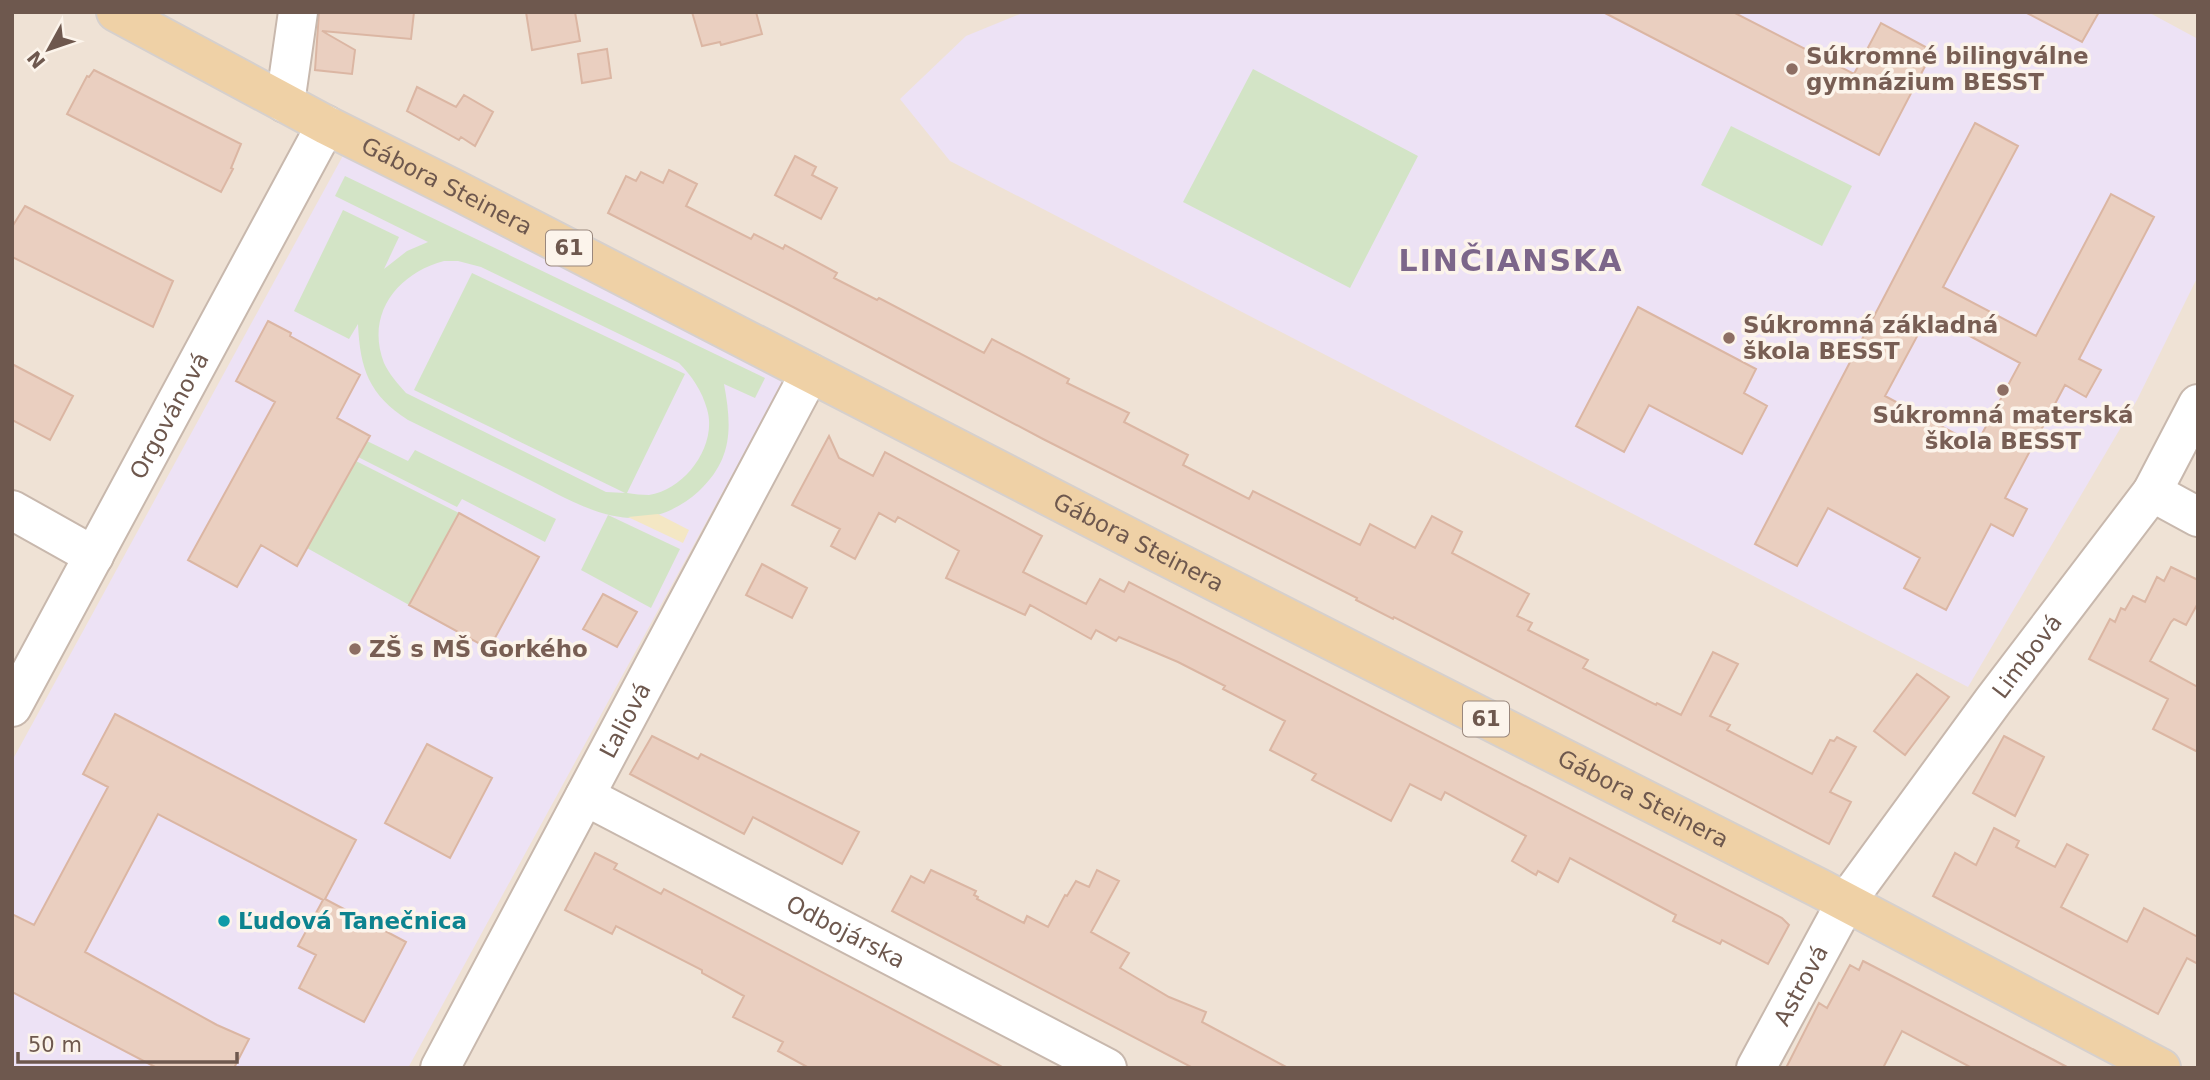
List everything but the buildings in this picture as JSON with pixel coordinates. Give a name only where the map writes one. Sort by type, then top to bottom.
[{"type":"main road","name":"Gábora Steinera","points":[[116,12],[326,125],[1846,902],[2161,1068]]},
{"type":"street","points":[[285,103],[298,12]]},
{"type":"street","name":"Orgovánová","points":[[12,707],[326,125]]},
{"type":"street","name":"Ľaliová","points":[[440,1068],[810,373]]},
{"type":"street","name":"Limbová","points":[[1846,902],[1993,701],[2119,539],[2152,492],[2198,404]]},
{"type":"street","points":[[2152,492],[2198,517]]},
{"type":"street","points":[[12,510],[94,556]]},
{"type":"street","name":"Odbojárska","points":[[585,796],[1107,1068]]},
{"type":"street","name":"Astrová","points":[[1756,1068],[1846,902]]},
{"type":"shaded area","points":[[12,12],[2198,12],[2198,1068],[12,1068]]},
{"type":"shaded area","name":"Súkromná základná škola BESST","points":[[1025,12],[2148,12],[2198,39],[2198,276],[2137,400],[1968,687],[950,161],[900,99],[966,36]]},
{"type":"shaded area","name":"ZŠ s MŠ Gorkého","points":[[345,152],[786,376],[408,1068],[13,1068],[12,761]]},
{"type":"green space","points":[[1253,69],[1418,156],[1350,288],[1183,202]]},
{"type":"green space","points":[[1731,126],[1852,186],[1822,246],[1701,185]]},
{"type":"green space","points":[[345,176],[765,378],[755,398],[724,384],[729,428],[727,442],[724,454],[710,479],[687,501],[665,512],[642,518],[609,515],[562,497],[395,411],[369,380],[361,354],[358,324],[349,339],[294,311],[343,210],[399,237],[384,269],[407,251],[428,242],[335,196]],"holes":[[[444,261],[458,261],[481,267],[679,363],[699,390],[707,409],[708,437],[696,464],[675,485],[662,491],[649,495],[627,493],[685,374],[472,273],[414,390],[625,493],[606,492],[406,393],[384,363],[379,345],[383,312],[390,298],[413,275]]]},
{"type":"green space","points":[[367,441],[408,461],[415,450],[556,519],[545,542],[462,499],[457,507],[358,457]]},
{"type":"green space","points":[[356,461],[459,513],[409,605],[307,548]]},
{"type":"green space","points":[[608,515],[680,549],[651,608],[581,570]]},
{"type":"sand","points":[[658,514],[689,530],[683,543],[628,517]]},
{"type":"place","name":"Súkromné bilingválne gymnázium BESST","points":[[1792,69]]},
{"type":"place","name":"Súkromná základná škola BESST","points":[[1729,338]]},
{"type":"place","name":"Súkromná materská škola BESST","points":[[2003,390]]},
{"type":"place","name":"ZŠ s MŠ Gorkého","points":[[355,649]]},
{"type":"place","name":"Ľudová Tanečnica","points":[[224,921]]},
{"type":"district","name":"LINČIANSKA","points":[[1511,260]]}]
